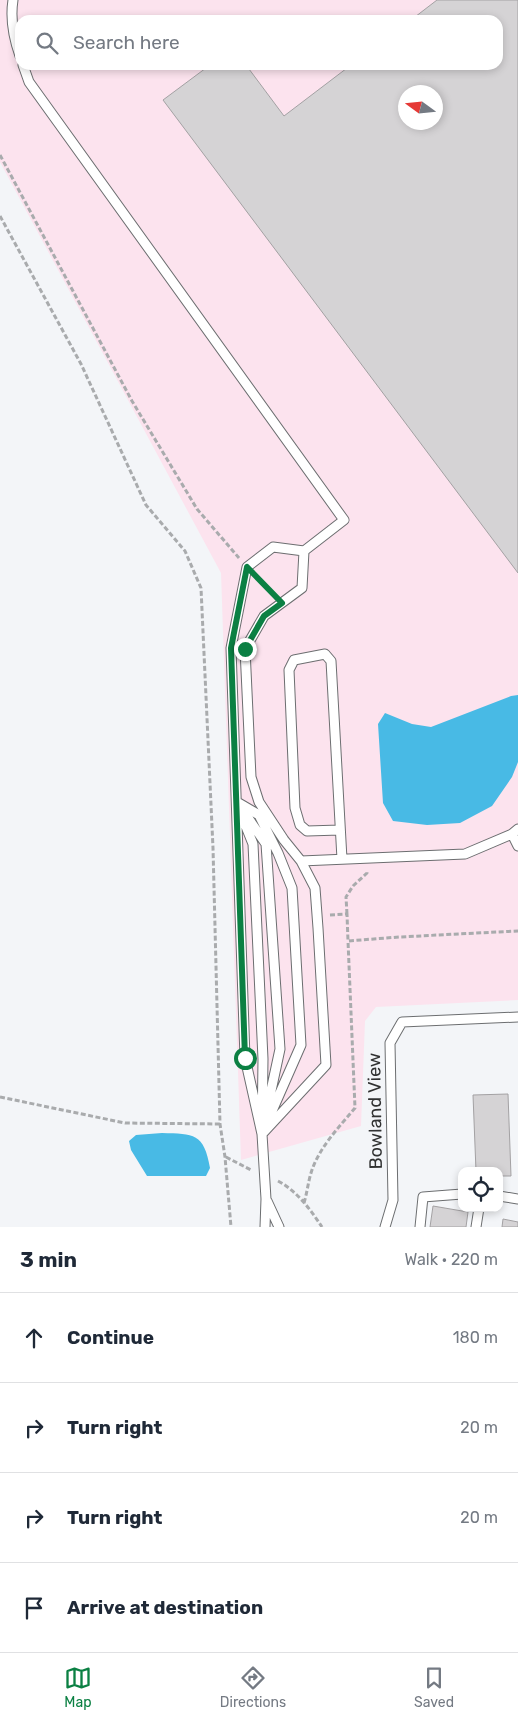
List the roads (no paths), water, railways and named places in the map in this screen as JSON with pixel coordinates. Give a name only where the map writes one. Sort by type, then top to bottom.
[{"type":"lane","points":[[13,0],[15,43]]},
{"type":"lane","points":[[25,70],[29,82],[344,520],[304,551],[274,547],[247,567],[231,648],[245,1058],[262,1134]]},
{"type":"lane","points":[[262,1134],[326,1065],[314,888],[301,861],[284,840],[259,802],[251,777],[245,649],[264,616],[302,588],[304,551]]},
{"type":"lane","points":[[340,830],[307,831],[300,825],[295,808],[289,670],[294,660],[325,654],[330,661],[342,859]]},
{"type":"lane","points":[[237,802],[259,815],[278,853],[292,888],[300,1045],[262,1134]]},
{"type":"lane","points":[[237,802],[266,844],[280,1049],[262,1134]]},
{"type":"lane","points":[[237,802],[253,844],[263,1059],[262,1134],[266,1199],[265,1227]]},
{"type":"lane","points":[[301,861],[465,854],[515,832],[518,846]]},
{"type":"lane","name":"Bowland View","points":[[385,1227],[394,1200],[390,1042],[402,1022],[518,1017]]},
{"type":"lane","points":[[420,1227],[423,1197],[458,1194]]},
{"type":"lane","points":[[503,1197],[518,1199]]},
{"type":"lane","points":[[266,1199],[279,1227]]},
{"type":"lane","points":[[476,1227],[478,1212]]},
{"type":"water","points":[[518,695],[518,762],[512,777],[492,806],[460,823],[427,825],[393,821],[383,803],[378,724],[385,713],[412,724],[431,727]]},
{"type":"water","points":[[162,1133],[190,1135],[201,1142],[208,1156],[210,1168],[206,1176],[147,1176],[131,1150],[129,1141],[136,1135]]}]
